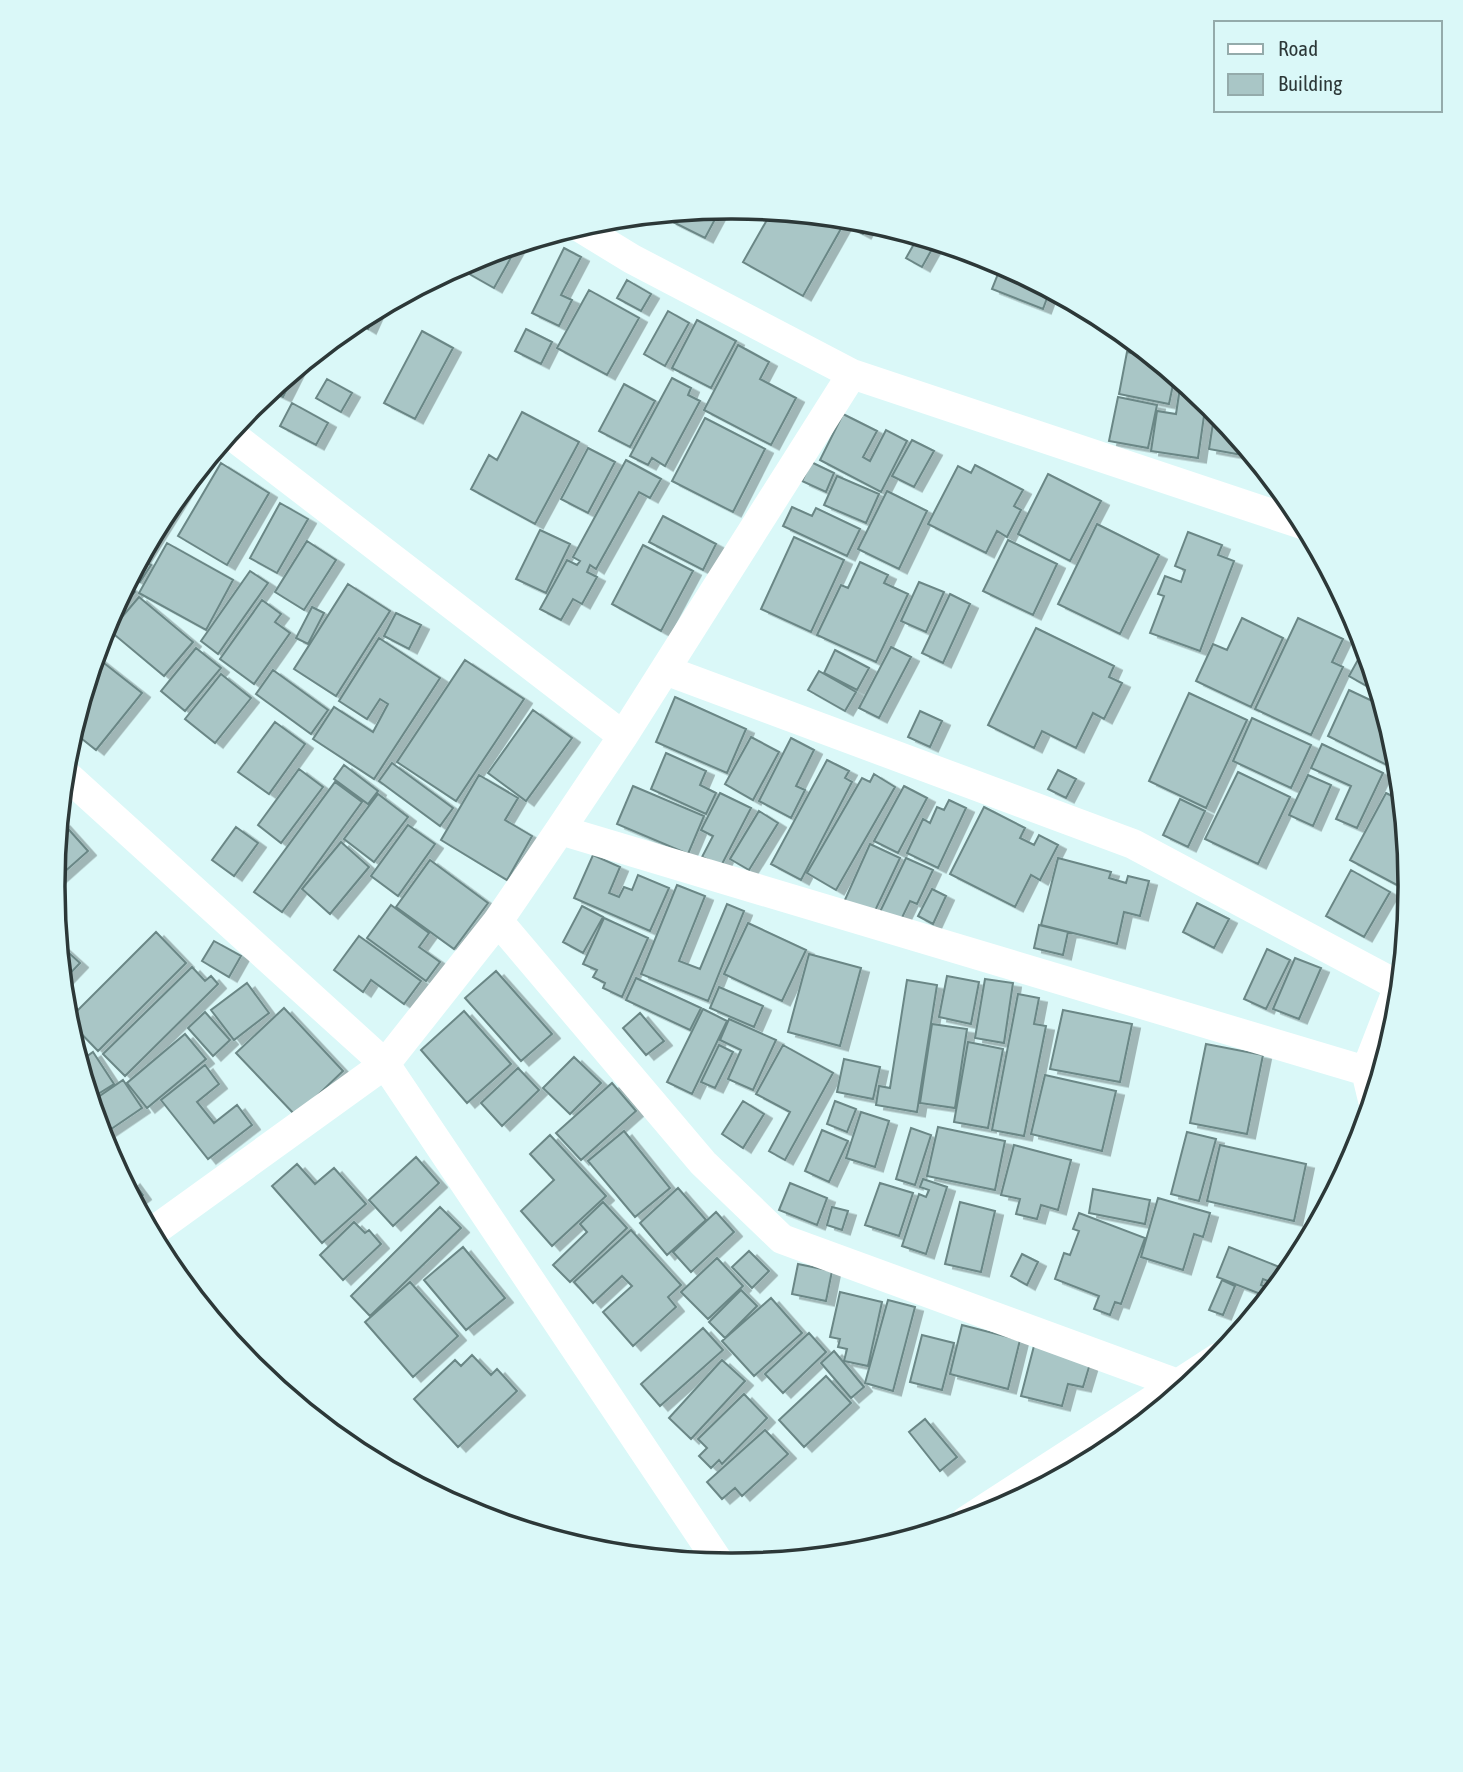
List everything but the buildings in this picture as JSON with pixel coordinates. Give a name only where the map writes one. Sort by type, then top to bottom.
[{"type":"street","points":[[592,234],[852,374],[1288,519]]},
{"type":"street","points":[[159,1227],[385,1064],[498,921],[560,830],[623,736],[852,374]]},
{"type":"street","points":[[237,439],[623,736]]},
{"type":"street","points":[[665,670],[1133,844],[1392,980]]},
{"type":"street","points":[[73,781],[385,1064],[712,1552]]},
{"type":"street","points":[[560,830],[1366,1070]]},
{"type":"street","points":[[498,921],[703,1163],[782,1239],[1175,1383]]},
{"type":"street","points":[[1369,1082],[1366,1070],[1382,1029]]},
{"type":"street","points":[[1016,1488],[1162,1394]]}]
